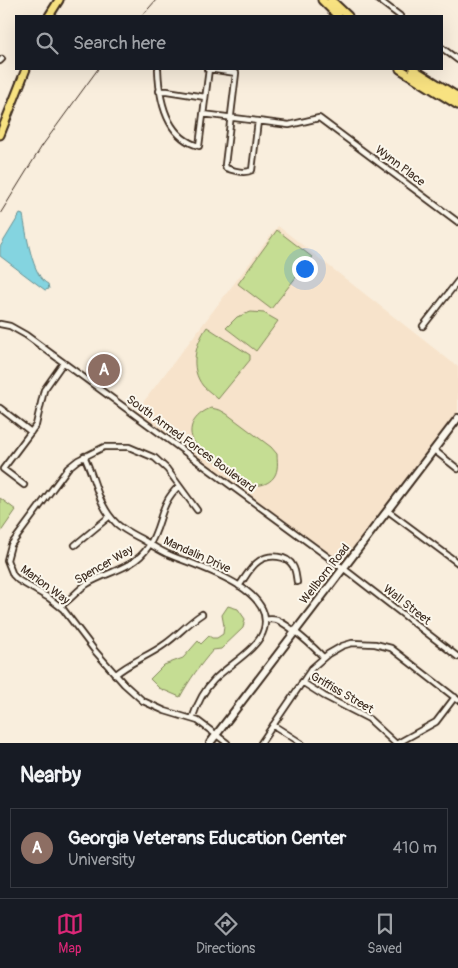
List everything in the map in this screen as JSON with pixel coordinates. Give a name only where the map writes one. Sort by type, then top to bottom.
[{"type":"main road","points":[[48,15],[53,0]]},
{"type":"main road","points":[[49,15],[59,0]]},
{"type":"main road","points":[[322,0],[337,15]]},
{"type":"main road","points":[[331,0],[347,15]]},
{"type":"main road","points":[[0,135],[26,70]]},
{"type":"main road","points":[[402,70],[458,105]]},
{"type":"main road","points":[[415,70],[458,97]]},
{"type":"street","points":[[379,0],[399,15]]},
{"type":"street","points":[[443,49],[458,60]]},
{"type":"street","points":[[158,70],[158,91],[167,118],[184,138],[191,144],[199,146],[208,70]]},
{"type":"street","points":[[203,114],[231,118],[258,121],[252,170],[248,172],[232,171],[226,168],[225,165],[231,118],[236,74],[214,70]]},
{"type":"street","points":[[158,91],[205,97]]},
{"type":"street","name":"Wynn Place","points":[[258,121],[289,125],[319,118],[458,222]]},
{"type":"street","points":[[423,326],[458,281]]},
{"type":"street","name":"South Armed Forces Boulevard","points":[[0,324],[10,326],[26,335],[343,568]]},
{"type":"street","points":[[24,485],[2,469],[31,432],[39,418],[44,390],[63,363]]},
{"type":"street","points":[[0,408],[31,432]]},
{"type":"street","name":"Wellborn Road","points":[[210,743],[458,418]]},
{"type":"street","name":"Marion Way","points":[[197,510],[162,463],[144,452],[133,448],[121,446],[104,447],[74,462],[65,472],[14,541],[7,556],[9,568],[15,577],[60,606],[115,675],[143,700],[165,711],[198,721],[227,743]]},
{"type":"street","points":[[434,450],[458,469]]},
{"type":"street","name":"Mandalin Drive","points":[[84,456],[100,500],[110,516],[126,530],[170,555],[216,573],[239,586],[259,604],[264,612],[265,620]]},
{"type":"street","name":"Spencer Way","points":[[60,606],[87,584],[133,562],[143,554],[156,534],[165,504],[172,492],[179,486]]},
{"type":"street","points":[[388,511],[458,563]]},
{"type":"street","points":[[74,545],[110,516]]},
{"type":"street","points":[[239,586],[255,565],[270,556],[289,561],[295,571],[297,582]]},
{"type":"street","name":"Wall Street","points":[[343,568],[458,657]]},
{"type":"street","points":[[115,675],[126,666],[166,644],[191,621],[202,614]]},
{"type":"street","points":[[192,719],[198,702],[208,686],[256,643],[264,630],[265,620],[278,621],[312,646],[323,657]]},
{"type":"street","points":[[261,743],[312,668],[323,657],[337,648],[352,643],[363,643],[386,646],[395,651],[456,698],[436,722],[396,743]]},
{"type":"street","name":"Griffiss Street","points":[[302,682],[369,719],[396,743]]},
{"type":"street","points":[[273,725],[301,743]]},
{"type":"shaded area","points":[[278,226],[458,367],[458,414],[348,560],[343,562],[338,561],[135,413]]},
{"type":"green space","points":[[277,230],[312,257],[271,309],[238,284]]},
{"type":"green space","points":[[251,312],[264,313],[278,321],[256,351],[226,328],[237,317]]},
{"type":"green space","points":[[207,327],[250,355],[250,360],[218,399],[203,386],[196,372],[195,356],[199,341]]},
{"type":"green space","points":[[211,408],[227,414],[271,447],[277,454],[276,474],[270,481],[266,484],[252,485],[243,481],[195,444],[191,435],[194,420]]},
{"type":"green space","points":[[0,498],[16,510],[0,533]]},
{"type":"green space","points":[[228,606],[238,609],[245,619],[243,628],[221,649],[213,650],[195,672],[180,697],[159,688],[150,679],[164,665],[183,658],[198,641],[201,644],[209,636],[217,638],[223,634],[222,615]]},
{"type":"water","points":[[20,214],[23,215],[34,263],[42,280],[48,284],[49,289],[45,290],[0,256],[0,247]]},
{"type":"railway","points":[[143,15],[156,0]]},
{"type":"railway","points":[[0,214],[42,146],[97,70]]},
{"type":"place","name":"Georgia Veterans Education Center","points":[[104,370]]}]
